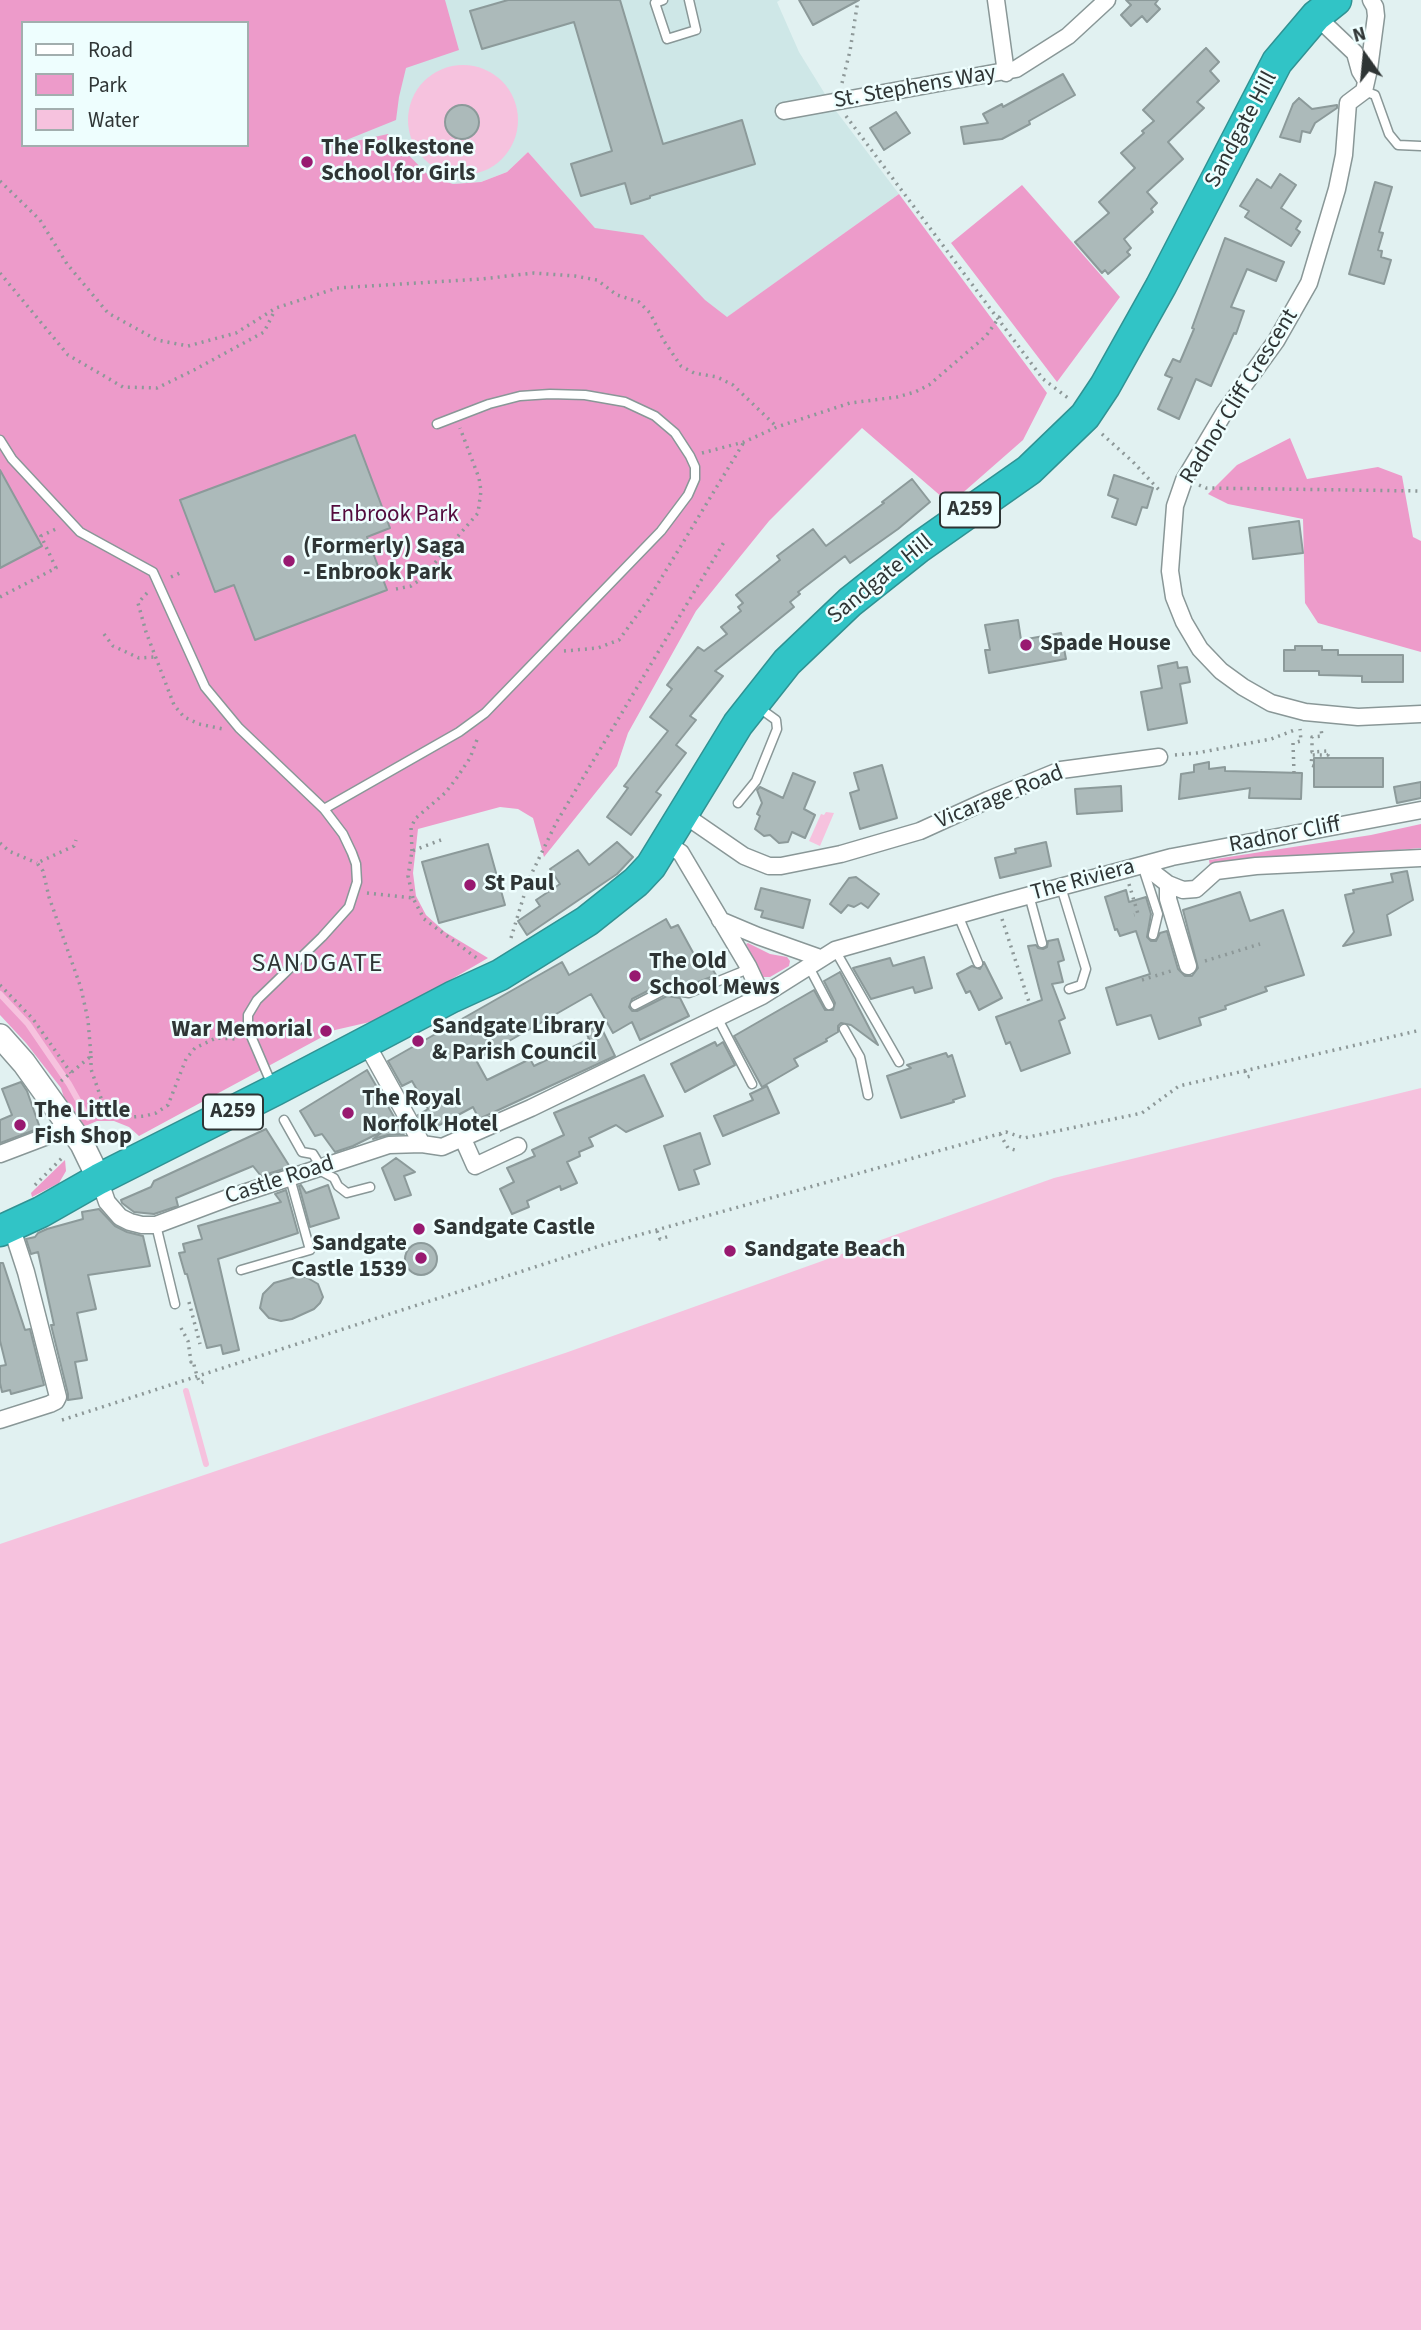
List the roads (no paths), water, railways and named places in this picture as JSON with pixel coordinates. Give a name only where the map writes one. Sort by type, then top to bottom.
[{"type":"highway","name":"Sandgate Hill","points":[[366,1043],[452,997],[500,975],[620,897],[651,866],[753,704],[787,662],[850,602],[928,540],[1028,470],[1085,416],[1105,386],[1161,286],[1277,62],[1326,8]]},
{"type":"highway","name":"A259","points":[[5,1228],[36,1215],[99,1179],[366,1043]]},
{"type":"main road","points":[[0,1035],[24,1063],[82,1144],[99,1179]]},
{"type":"street","points":[[996,0],[1006,72]]},
{"type":"street","name":"St. Stephens Way","points":[[784,111],[1016,69],[1068,36],[1107,0]]},
{"type":"street","name":"Radnor Cliff Crescent","points":[[1371,0],[1376,18],[1369,69],[1364,85],[1348,103],[1338,189],[1309,283],[1276,341],[1224,413],[1184,480],[1175,506],[1170,571],[1174,597],[1184,622],[1200,649],[1243,688],[1271,703],[1326,717],[1421,714]]},
{"type":"street","points":[[1326,8],[1355,53],[1364,85]]},
{"type":"street","name":"Vicarage Road","points":[[683,814],[744,856],[769,866],[781,866],[841,854],[920,831],[1061,770],[1159,757]]},
{"type":"street","name":"Radnor Cliff","points":[[1146,864],[1421,810]]},
{"type":"street","points":[[666,843],[681,853],[748,966],[762,996]]},
{"type":"street","name":"The Riviera","points":[[821,958],[958,915],[1146,864],[1168,884],[1183,890],[1196,889],[1216,871],[1256,866],[1421,858]]},
{"type":"street","points":[[1168,884],[1168,899],[1188,966]]},
{"type":"street","points":[[720,919],[758,936],[821,958]]},
{"type":"street","name":"Castle Road","points":[[156,1225],[228,1198],[389,1145],[422,1144],[442,1147],[463,1139],[762,996],[821,958]]},
{"type":"street","points":[[366,1043],[422,1144]]},
{"type":"street","points":[[0,1154],[50,1135],[67,1125]]},
{"type":"street","points":[[463,1139],[475,1166],[518,1146]]},
{"type":"street","points":[[99,1179],[107,1202],[120,1217],[142,1225],[156,1225]]},
{"type":"street","points":[[0,1420],[50,1404],[57,1400],[58,1395],[26,1272],[5,1228]]},
{"type":"lane","points":[[663,0],[655,3],[667,39],[696,30],[689,0]]},
{"type":"lane","points":[[1364,85],[1376,95],[1389,134],[1398,145],[1421,146]]},
{"type":"lane","points":[[324,809],[459,732],[485,713],[661,531],[678,511],[695,479],[695,467],[675,433],[655,416],[625,402],[607,398],[550,394],[520,396],[489,404],[437,424]]},
{"type":"lane","points":[[0,440],[12,459],[80,532],[153,572],[205,687],[239,728],[324,809],[343,834],[352,853],[357,874],[349,907],[257,1000],[248,1015],[248,1030],[275,1090]]},
{"type":"lane","points":[[738,803],[756,782],[777,729],[776,720],[753,704]]},
{"type":"lane","points":[[1146,864],[1158,914],[1153,935]]},
{"type":"lane","points":[[1061,887],[1086,969],[1082,985],[1069,989]]},
{"type":"lane","points":[[1029,895],[1042,943]]},
{"type":"lane","points":[[958,915],[978,963]]},
{"type":"lane","points":[[821,958],[829,1004]]},
{"type":"lane","points":[[821,958],[899,1062]]},
{"type":"lane","points":[[635,1005],[666,989],[689,993],[741,972],[748,966]]},
{"type":"lane","points":[[717,1017],[752,1084]]},
{"type":"lane","points":[[844,1029],[859,1056],[868,1095]]},
{"type":"lane","points":[[284,1120],[302,1152],[313,1154],[319,1168],[334,1178],[342,1190],[347,1193],[370,1187]]},
{"type":"lane","points":[[241,1270],[310,1250],[290,1178]]},
{"type":"lane","points":[[156,1225],[175,1304]]},
{"type":"water","points":[[463,65],[484,69],[502,81],[514,99],[518,120],[514,141],[502,159],[484,171],[463,175],[442,171],[424,159],[412,141],[408,120],[412,99],[424,81],[442,69]]},
{"type":"water","points":[[834,813],[820,846],[809,841],[821,814]]},
{"type":"water","points":[[1421,1088],[1421,2330],[0,2330],[0,1544],[568,1352],[1054,1178]]},
{"type":"waterway","points":[[0,994],[28,1024],[69,1084],[88,1118]]},
{"type":"waterway","points":[[186,1391],[206,1464]]},
{"type":"place","name":"The Folkestone School for Girls","points":[[307,162]]},
{"type":"place","name":"(Formerly) Saga - Enbrook Park","points":[[289,561]]},
{"type":"place","name":"Spade House","points":[[1026,645]]},
{"type":"place","name":"St Paul","points":[[470,885]]},
{"type":"place","name":"The Old School Mews","points":[[635,976]]},
{"type":"place","name":"War Memorial","points":[[326,1031]]},
{"type":"place","name":"Sandgate Library & Parish Council","points":[[418,1041]]},
{"type":"place","name":"The Royal Norfolk Hotel","points":[[348,1113]]},
{"type":"place","name":"The Little Fish Shop","points":[[20,1125]]},
{"type":"place","name":"Sandgate Castle","points":[[419,1229]]},
{"type":"place","name":"Sandgate Beach","points":[[730,1251]]},
{"type":"place","name":"Sandgate Castle 1539","points":[[421,1258]]},
{"type":"district","name":"SANDGATE","points":[[318,965]]},
{"type":"park label","name":"Enbrook Park","points":[[394,516]]}]
